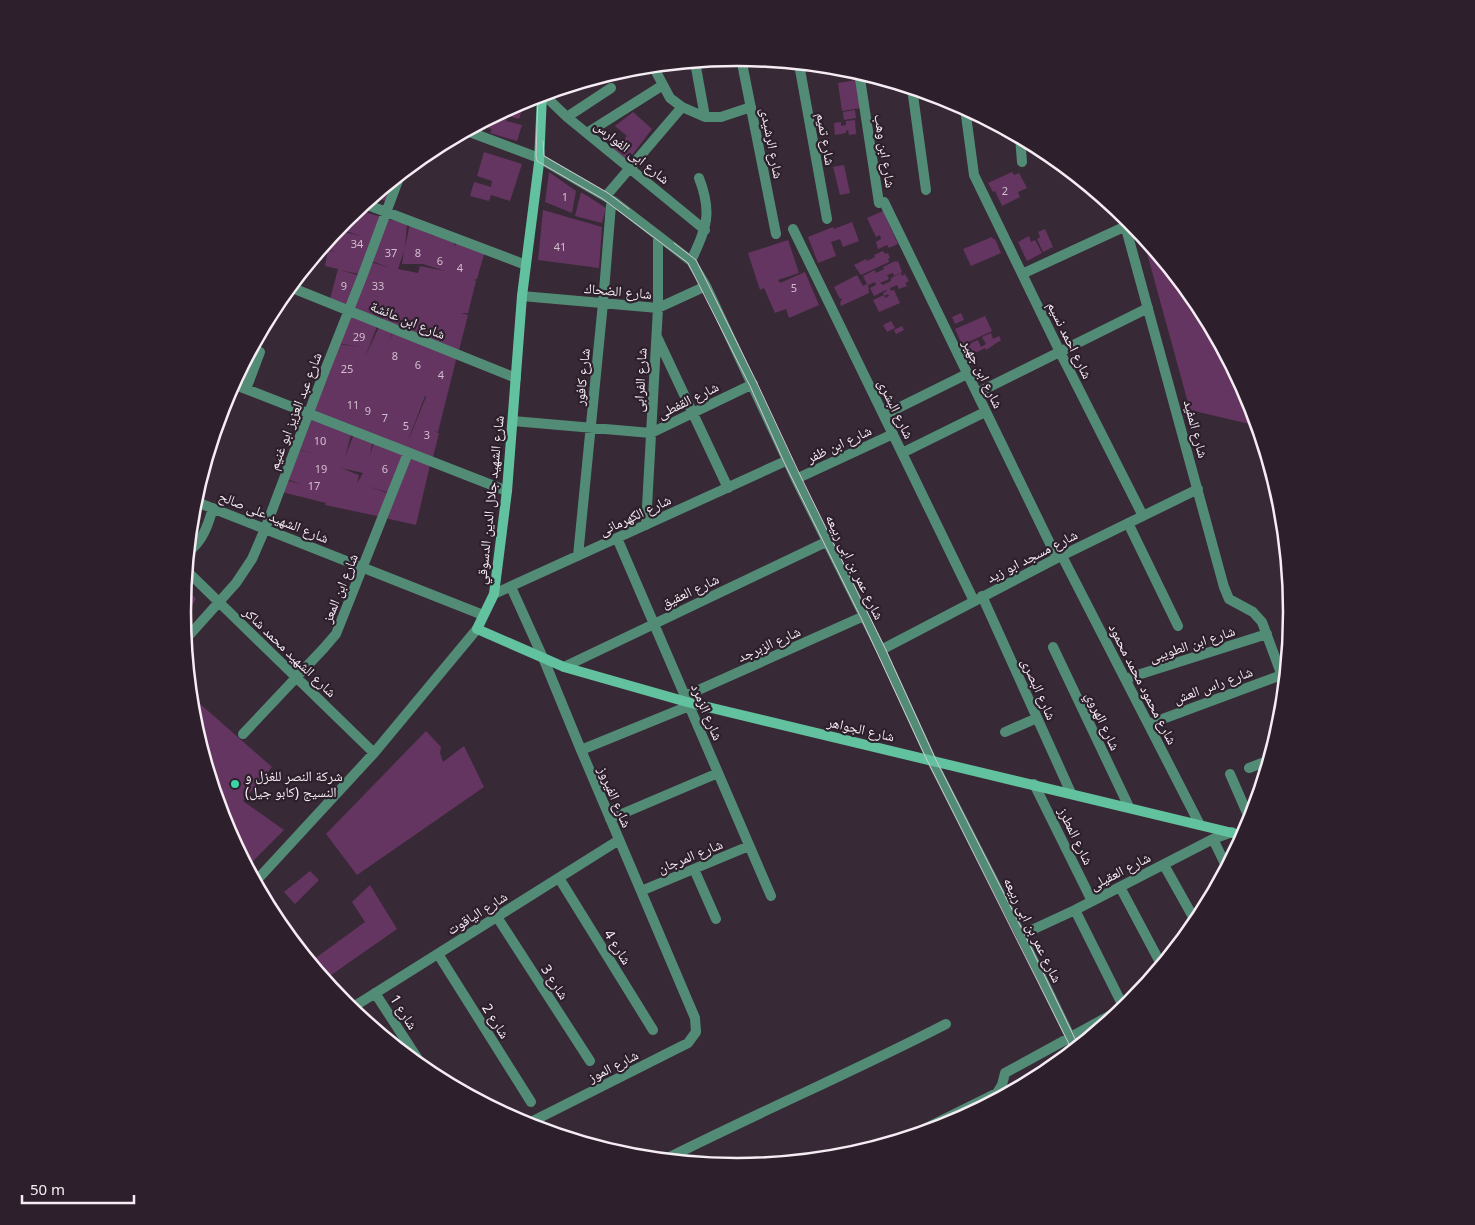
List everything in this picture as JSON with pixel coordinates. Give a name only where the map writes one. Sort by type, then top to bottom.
[{"type":"main road","name":"شارع الشهيد جلال الدين الدسوقي","points":[[477,628],[494,594],[507,491],[522,296],[539,158],[542,103]]},
{"type":"main road","name":"شارع الجواهر","points":[[477,628],[544,660],[564,667],[687,701],[1237,834]]},
{"type":"street","name":"شارع الرشيدى","points":[[743,66],[776,234]]},
{"type":"street","points":[[696,68],[705,116]]},
{"type":"street","name":"شارع تميم","points":[[800,70],[827,219]]},
{"type":"street","points":[[656,73],[670,98],[682,107],[705,116],[721,117],[751,107]]},
{"type":"street","name":"شارع ابن وهب","points":[[861,81],[882,203]]},
{"type":"street","points":[[587,133],[663,85]]},
{"type":"street","points":[[566,117],[611,88]]},
{"type":"street","points":[[913,95],[926,190]]},
{"type":"street","name":"شارع ابى الفوارس","points":[[548,100],[566,117],[705,230]]},
{"type":"street","points":[[610,199],[629,168],[682,107]]},
{"type":"street","name":"شارع احمد نسيم","points":[[966,117],[974,175],[1060,352],[1143,516]]},
{"type":"street","name":"شارع عمر بن ابى ربيعه","points":[[474,134],[539,158],[610,199],[691,261],[706,286],[796,479],[881,650],[931,759],[1021,935],[1072,1044]]},
{"type":"street","points":[[1021,145],[1022,162]]},
{"type":"street","points":[[691,261],[705,230],[708,212],[706,195],[699,178]]},
{"type":"street","name":"شارع عبد العزيز ابو غنيم","points":[[192,632],[236,583],[252,559],[396,187]]},
{"type":"street","name":"شارع كافور","points":[[578,556],[603,303],[610,199]]},
{"type":"street","name":"شارع ابن جهير","points":[[882,203],[1059,557]]},
{"type":"street","points":[[372,207],[526,265]]},
{"type":"street","points":[[1022,274],[1125,227]]},
{"type":"street","name":"شارع البشرى","points":[[793,229],[902,453],[978,598]]},
{"type":"street","name":"شارع المفيد","points":[[1127,229],[1224,587],[1229,599],[1253,612],[1262,622],[1281,666]]},
{"type":"street","name":"شارع الفرابى","points":[[646,525],[658,308],[658,239],[660,236]]},
{"type":"street","name":"شارع الضحاك","points":[[522,296],[658,308],[706,286]]},
{"type":"street","name":"شارع ابن عائشة","points":[[297,290],[516,378]]},
{"type":"street","points":[[977,393],[1148,308]]},
{"type":"street","points":[[656,336],[728,488]]},
{"type":"street","points":[[246,389],[260,352]]},
{"type":"street","name":"شارع ابن ظفر","points":[[884,415],[967,374]]},
{"type":"street","name":"شارع القفطى","points":[[513,421],[651,433],[753,384]]},
{"type":"street","points":[[241,387],[507,491]]},
{"type":"street","points":[[902,453],[986,412]]},
{"type":"street","name":"شارع ابن ظفر","points":[[796,479],[893,434]]},
{"type":"street","name":"شارع ابن المعز","points":[[243,734],[336,634],[408,453]]},
{"type":"street","name":"شارع الكهرمانى","points":[[494,594],[788,460]]},
{"type":"street","name":"شارع مسجد ابو زيد","points":[[881,650],[978,598],[1198,489]]},
{"type":"street","name":"شارع الشهيد على صالح","points":[[202,504],[483,615]]},
{"type":"street","points":[[195,546],[207,529],[213,508]]},
{"type":"street","points":[[1128,523],[1178,626]]},
{"type":"street","name":"شارع الزمرد","points":[[617,538],[771,896]]},
{"type":"street","name":"شارع العقيق","points":[[564,667],[828,541]]},
{"type":"street","name":"شارع محمود محمد محمود","points":[[1059,557],[1125,679],[1200,825]]},
{"type":"street","name":"شارع الشهيد محمد شاكر","points":[[192,576],[374,753]]},
{"type":"street","name":"شارع الفيروز","points":[[511,587],[544,660],[580,750],[695,1018]]},
{"type":"street","name":"شارع البصرى","points":[[978,598],[1038,718],[1071,793]]},
{"type":"street","name":"شارع الزبرجد","points":[[580,750],[864,616]]},
{"type":"street","name":"شارع الشهيد جلال الدين الدسوقي","points":[[260,877],[374,753],[477,628]]},
{"type":"street","name":"شارع ابن الطويبى","points":[[1125,679],[1267,634]]},
{"type":"street","name":"شارع الهروي","points":[[1053,647],[1129,807]]},
{"type":"street","name":"شارع راس العش","points":[[1148,724],[1280,674]]},
{"type":"street","points":[[1005,732],[1038,718]]},
{"type":"street","points":[[1249,768],[1262,763]]},
{"type":"street","points":[[610,819],[718,773]]},
{"type":"street","points":[[1230,774],[1246,811]]},
{"type":"street","name":"شارع المطرز","points":[[1034,784],[1092,901]]},
{"type":"street","name":"شارع العقيلى","points":[[1021,935],[1075,910],[1213,839],[1232,832]]},
{"type":"street","points":[[1213,839],[1224,861]]},
{"type":"street","name":"شارع الياقوت","points":[[357,1005],[619,840]]},
{"type":"street","name":"شارع المرجان","points":[[640,891],[750,846]]},
{"type":"street","points":[[1164,865],[1192,916]]},
{"type":"street","points":[[694,869],[716,919]]},
{"type":"street","name":"شارع 4","points":[[559,878],[653,1030]]},
{"type":"street","points":[[1120,887],[1159,960]]},
{"type":"street","points":[[1075,910],[1123,999]]},
{"type":"street","name":"شارع 3","points":[[497,917],[590,1062]]},
{"type":"street","name":"شارع 2","points":[[438,954],[531,1102]]},
{"type":"street","name":"شارع 1","points":[[376,993],[414,1052]]},
{"type":"street","name":"شارع الموز","points":[[535,1120],[688,1043],[696,1032],[695,1018]]},
{"type":"street","points":[[975,1104],[997,1093],[1002,1085],[1005,1073],[1101,1020]]},
{"type":"street","points":[[674,1155],[877,1059],[946,1024]]},
{"type":"building","points":[[857,80],[861,108],[842,111],[838,83]]},
{"type":"building","points":[[855,110],[856,118],[844,120],[843,112]]},
{"type":"building","points":[[522,111],[519,119],[510,117]]},
{"type":"building","points":[[633,112],[652,129],[626,163],[607,148],[615,137],[622,142],[627,136],[615,126]]},
{"type":"building","points":[[507,118],[506,121],[522,125],[517,141],[490,133],[492,129],[487,128]]},
{"type":"building","points":[[855,120],[856,134],[849,135],[848,130],[846,133],[835,135],[834,123],[841,122],[841,126],[846,125],[846,121]]},
{"type":"building","points":[[484,152],[522,164],[510,201],[491,195],[489,201],[470,196],[474,182],[491,187],[492,181],[477,176]]},
{"type":"building","points":[[844,165],[850,193],[840,195],[833,167]]},
{"type":"building","points":[[549,172],[576,191],[572,213],[545,202]]},
{"type":"building","points":[[1012,172],[1014,175],[1019,173],[1027,188],[1018,192],[1020,197],[1002,206],[995,191],[993,192],[988,183]]},
{"type":"building","points":[[389,192],[387,201],[380,200]]},
{"type":"building","points":[[581,192],[606,208],[602,223],[575,216]]},
{"type":"building","points":[[543,210],[602,227],[599,268],[538,260]]},
{"type":"building","points":[[883,211],[898,244],[889,248],[887,245],[878,249],[876,242],[881,239],[880,235],[876,237],[867,218]]},
{"type":"building","points":[[366,212],[382,217],[359,274],[340,270],[361,276],[349,309],[330,299],[338,269],[325,266],[328,251],[338,253],[329,250],[345,232],[360,236],[346,231]]},
{"type":"building","points":[[387,219],[407,224],[405,248],[410,223],[432,235],[453,240],[455,247],[456,243],[485,251],[477,279],[474,280],[476,281],[468,313],[461,313],[468,315],[458,354],[382,320],[383,318],[350,309],[370,262],[391,268],[368,260]],"holes":[[[404,251],[402,264],[423,264],[445,271],[420,266],[418,273],[398,269]]]},
{"type":"building","points":[[852,222],[859,241],[843,247],[840,239],[831,242],[836,256],[818,263],[808,237]]},
{"type":"building","points":[[1045,229],[1053,247],[1043,252],[1037,239],[1040,237],[1038,232]]},
{"type":"building","points":[[1029,236],[1031,242],[1035,240],[1042,253],[1027,261],[1018,242]]},
{"type":"building","points":[[992,237],[995,239],[1001,253],[971,266],[963,249]]},
{"type":"building","points":[[788,240],[799,273],[778,280],[780,283],[805,272],[819,305],[789,318],[786,309],[775,313],[764,288],[760,290],[748,253]]},
{"type":"building","points":[[1146,250],[1171,280],[1211,339],[1250,424],[1190,410]]},
{"type":"building","points":[[883,251],[885,254],[888,253],[889,262],[861,275],[854,265],[866,259],[867,261]]},
{"type":"building","points":[[898,261],[902,272],[894,276],[893,273],[887,275],[889,279],[880,283],[883,285],[901,273],[902,276],[905,274],[909,281],[905,283],[907,286],[899,289],[897,285],[890,288],[891,291],[894,290],[900,303],[879,312],[873,300],[884,295],[883,293],[886,290],[874,296],[870,288],[876,285],[875,282],[868,285],[869,293],[841,306],[842,298],[840,299],[834,287],[857,275],[863,286],[867,284],[863,276],[875,270],[876,273],[884,269],[883,267]]},
{"type":"building","points":[[350,313],[378,324],[365,357],[380,325],[393,330],[389,342],[394,330],[457,356],[438,432],[433,431],[439,433],[432,461],[310,413],[338,344],[359,347],[338,343]],"holes":[[[425,396],[426,397],[409,439]]]},
{"type":"building","points":[[961,313],[964,320],[955,324],[952,317]]},
{"type":"building","points":[[985,316],[992,331],[962,345],[955,329]]},
{"type":"building","points":[[891,321],[895,328],[887,332],[883,325]]},
{"type":"building","points":[[902,326],[904,330],[896,334],[894,330]]},
{"type":"building","points":[[991,333],[993,339],[999,336],[1001,340],[986,350],[985,348],[971,355],[967,345],[978,340],[981,347],[986,344],[982,337]]},
{"type":"building","points":[[312,418],[351,435],[345,457],[354,434],[373,439],[370,455],[375,440],[408,453],[390,493],[368,486],[390,494],[382,517],[325,505],[326,503],[282,492],[284,480],[301,484],[286,479],[298,450],[316,454],[300,450]],"holes":[[[341,468],[363,473],[357,483],[359,475]]]},
{"type":"building","points":[[409,458],[430,465],[416,525],[385,518]]},
{"type":"building","points":[[192,594],[196,599],[191,606]]},
{"type":"building","name":"شركة النصر للغزل و النسيج (كابو جيل)","points":[[199,703],[272,767],[243,801],[284,830],[252,862],[233,822],[220,788],[210,754]]},
{"type":"building","points":[[426,731],[441,747],[440,753],[443,762],[464,746],[484,787],[357,875],[326,834]]},
{"type":"building","points":[[310,871],[319,880],[295,904],[284,892]]},
{"type":"building","points":[[370,885],[397,929],[330,976],[315,958],[365,922],[352,902]]},
{"type":"tram line","points":[[538,104],[537,161],[603,199],[688,263],[750,386],[784,462],[861,618],[926,758],[1070,1046]]},
{"type":"tram line","points":[[543,141],[544,156],[608,193],[629,209]]},
{"type":"tram line","points":[[674,243],[696,260],[885,648],[936,760],[1024,933],[1076,1041]]},
{"type":"place","name":"شركة النصر للغزل و النسيج (كابو جيل)","points":[[235,784]]}]
